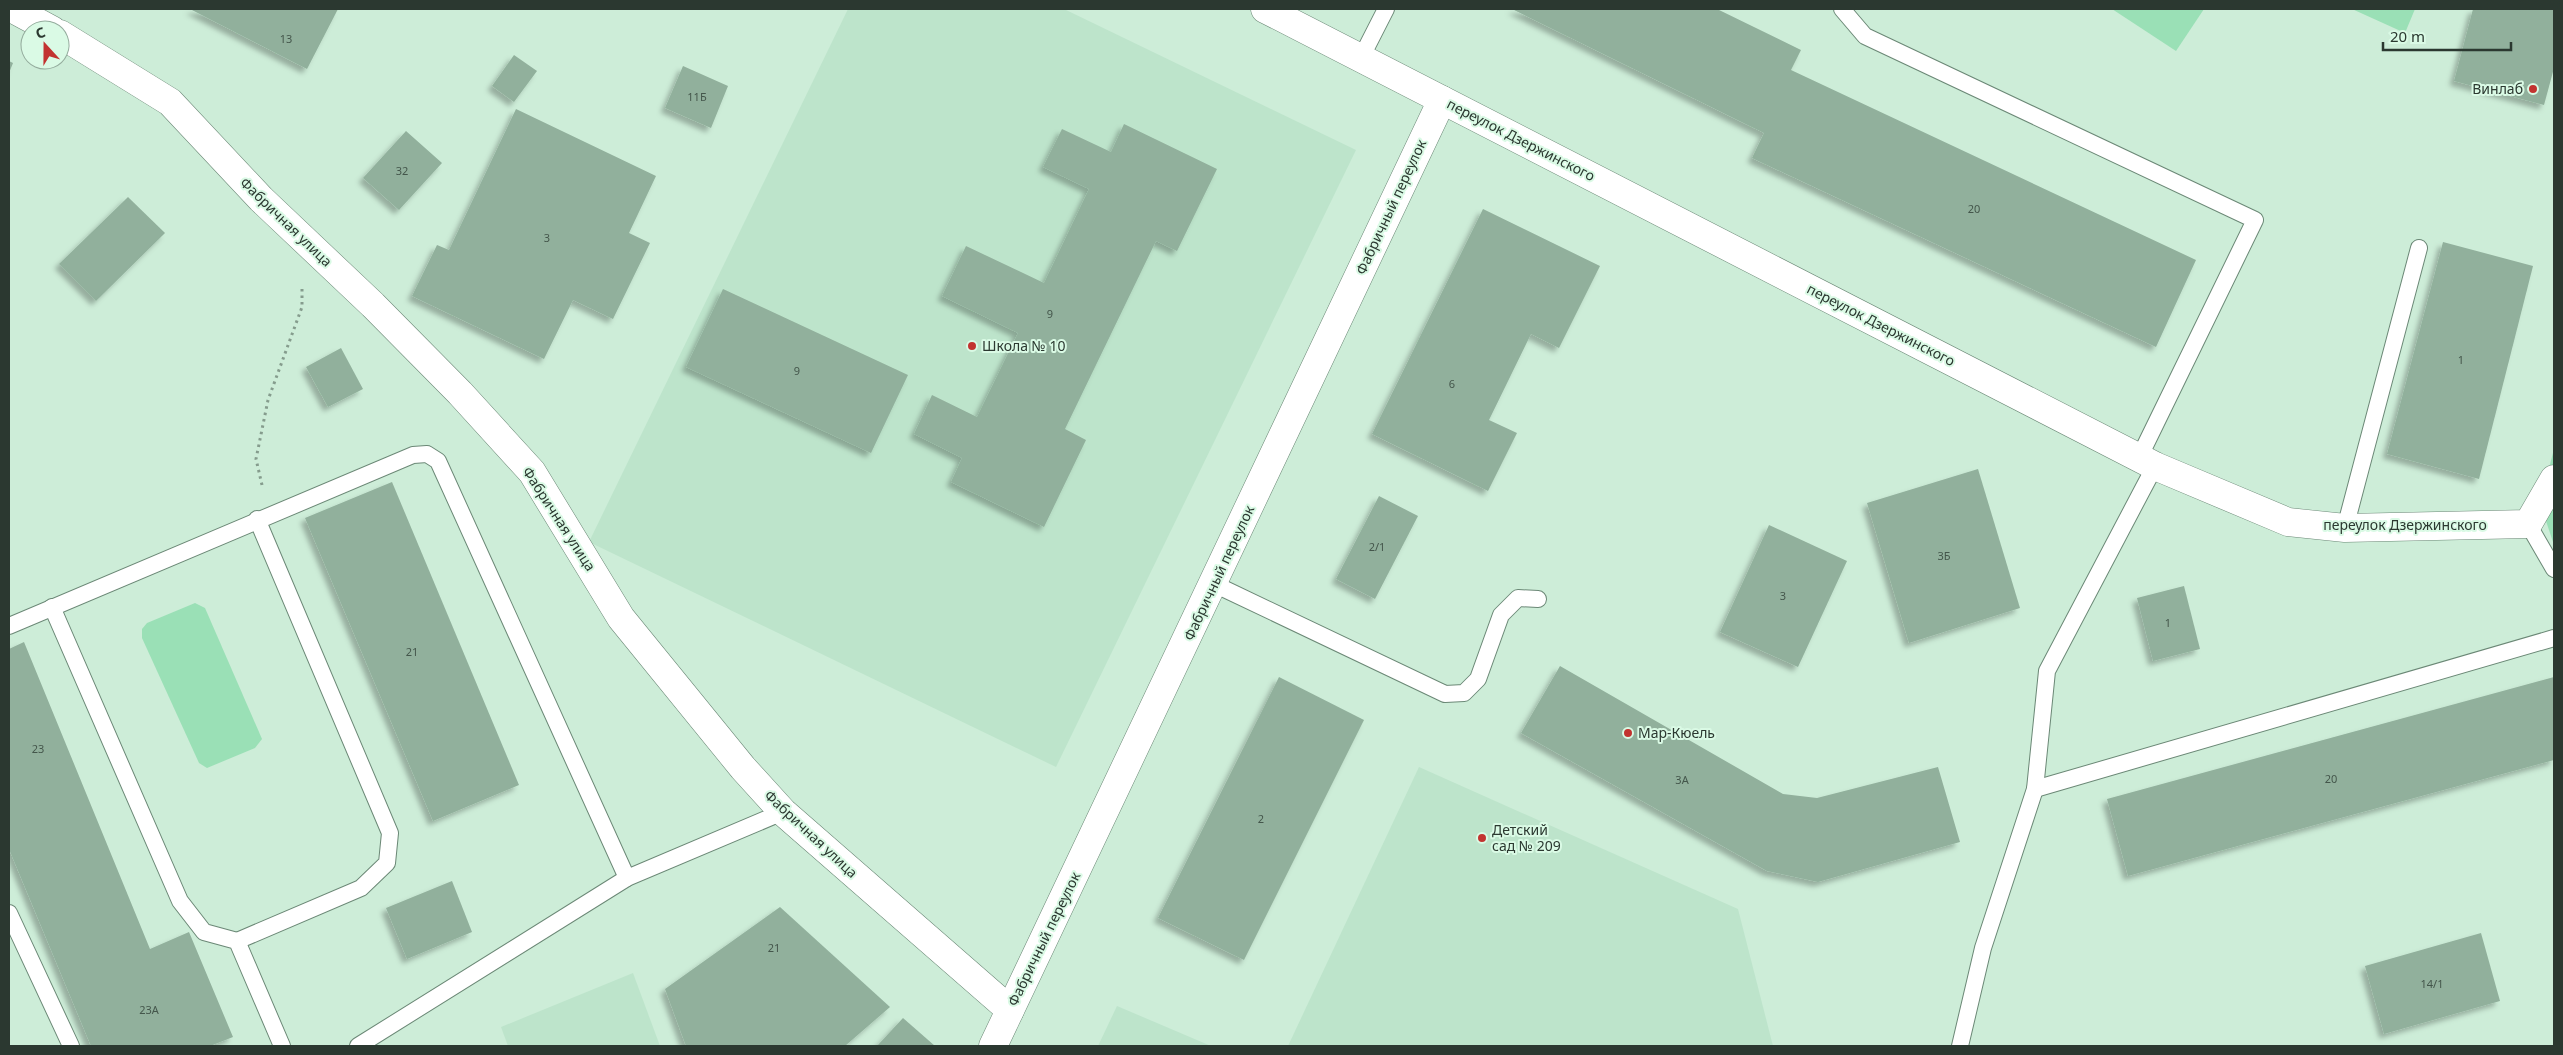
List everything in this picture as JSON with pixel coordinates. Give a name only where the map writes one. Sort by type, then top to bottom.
[{"type":"street","points":[[13,9],[33,20]]},
{"type":"street","name":"переулок Дзержинского","points":[[1265,9],[2147,462],[2288,522],[2345,528],[2528,524]]},
{"type":"street","name":"Фабричная улица","points":[[70,40],[170,102],[261,199],[460,393],[532,472],[621,618],[743,768],[783,812],[1010,1010]]},
{"type":"street","name":"Фабричный переулок","points":[[993,1046],[1214,584],[1442,100]]},
{"type":"street","points":[[2528,524],[2554,479]]},
{"type":"lane","points":[[1361,58],[1386,9]]},
{"type":"lane","points":[[1842,9],[1865,36],[2255,220],[2147,462],[2047,671],[2034,789],[1982,948],[1960,1046]]},
{"type":"lane","points":[[2345,528],[2419,248]]},
{"type":"lane","points":[[9,626],[257,519],[413,455],[427,454],[438,461],[628,878]]},
{"type":"lane","points":[[52,607],[180,901],[204,932],[237,941],[361,888],[387,862],[390,833],[257,519]]},
{"type":"lane","points":[[2528,524],[2554,569]]},
{"type":"lane","points":[[1214,584],[1445,694],[1464,693],[1478,679],[1501,615],[1518,598],[1538,599]]},
{"type":"lane","points":[[2034,789],[2554,638]]},
{"type":"lane","points":[[358,1046],[628,878],[783,812]]},
{"type":"lane","points":[[9,913],[70,1046]]},
{"type":"lane","points":[[237,941],[282,1046]]},
{"type":"path","points":[[262,488],[256,459],[268,400],[302,307],[304,239]]},
{"type":"shaded area","name":"Школа № 10","points":[[848,9],[1064,9],[1356,150],[1056,767],[589,542]]},
{"type":"shaded area","name":"Детский сад № 209","points":[[1419,767],[1738,909],[1773,1046],[1288,1046]]},
{"type":"shaded area","points":[[633,973],[660,1046],[508,1046],[501,1027]]},
{"type":"shaded area","points":[[1117,1006],[1211,1046],[1098,1046]]},
{"type":"green space","points":[[2112,9],[2204,9],[2176,51]]},
{"type":"green space","points":[[2352,9],[2415,9],[2405,33]]},
{"type":"green space","points":[[2554,449],[2554,545],[2540,503]]},
{"type":"green space","points":[[195,603],[205,608],[262,739],[255,748],[207,768],[199,763],[142,638],[142,629],[147,623]]},
{"type":"building","points":[[190,9],[338,9],[307,69]]},
{"type":"building","points":[[1512,9],[1717,9],[1801,50],[1791,70],[2196,260],[2156,347],[1752,158],[1764,133]]},
{"type":"building","points":[[2473,9],[2554,9],[2554,68],[2544,105],[2454,81]]},
{"type":"building","points":[[514,55],[537,71],[514,102],[492,86]]},
{"type":"building","points":[[9,61],[13,63],[9,73]]},
{"type":"building","points":[[683,66],[728,86],[711,128],[665,108]]},
{"type":"building","points":[[516,109],[656,176],[629,233],[650,243],[613,319],[573,300],[544,359],[412,296],[437,245],[449,250]]},
{"type":"building","points":[[1124,124],[1217,169],[1177,251],[1156,241],[1065,429],[1086,440],[1044,527],[951,482],[962,458],[914,434],[932,395],[977,417],[1018,333],[942,296],[966,246],[1044,283],[1089,189],[1043,167],[1062,129],[1111,152]]},
{"type":"building","points":[[406,131],[442,163],[399,210],[363,178]]},
{"type":"building","points":[[128,197],[165,233],[96,301],[59,264]]},
{"type":"building","points":[[1483,209],[1600,266],[1559,348],[1531,334],[1489,420],[1517,433],[1488,491],[1372,434]]},
{"type":"building","points":[[2443,242],[2533,266],[2479,479],[2387,454]]},
{"type":"building","points":[[723,289],[908,375],[871,453],[686,367]]},
{"type":"building","points":[[341,348],[363,389],[328,407],[306,367]]},
{"type":"building","points":[[1978,469],[2020,608],[1909,643],[1867,503]]},
{"type":"building","points":[[392,482],[519,785],[433,821],[305,518]]},
{"type":"building","points":[[1379,496],[1418,516],[1375,599],[1336,579]]},
{"type":"building","points":[[1769,525],[1847,561],[1798,667],[1720,632]]},
{"type":"building","points":[[2184,586],[2200,649],[2153,661],[2137,598]]},
{"type":"building","points":[[24,642],[150,949],[189,932],[233,1037],[210,1046],[91,1046],[9,849],[9,649]]},
{"type":"building","points":[[1560,666],[1783,794],[1817,798],[1938,767],[1960,842],[1818,882],[1767,871],[1521,733]]},
{"type":"building","points":[[1279,677],[1364,720],[1244,960],[1158,918]]},
{"type":"building","points":[[2554,677],[2554,760],[2128,876],[2107,799]]},
{"type":"building","points":[[452,881],[472,932],[407,959],[386,908]]},
{"type":"building","points":[[780,907],[890,1007],[845,1046],[686,1046],[665,989]]},
{"type":"building","points":[[2481,933],[2500,1001],[2384,1034],[2365,966]]},
{"type":"building","points":[[903,1018],[935,1046],[877,1046]]},
{"type":"place","name":"Винлаб","points":[[2533,89]]},
{"type":"place","name":"Школа № 10","points":[[972,346]]},
{"type":"place","name":"Мар-Кюель","points":[[1628,733]]},
{"type":"place","name":"Детский сад № 209","points":[[1482,838]]}]
